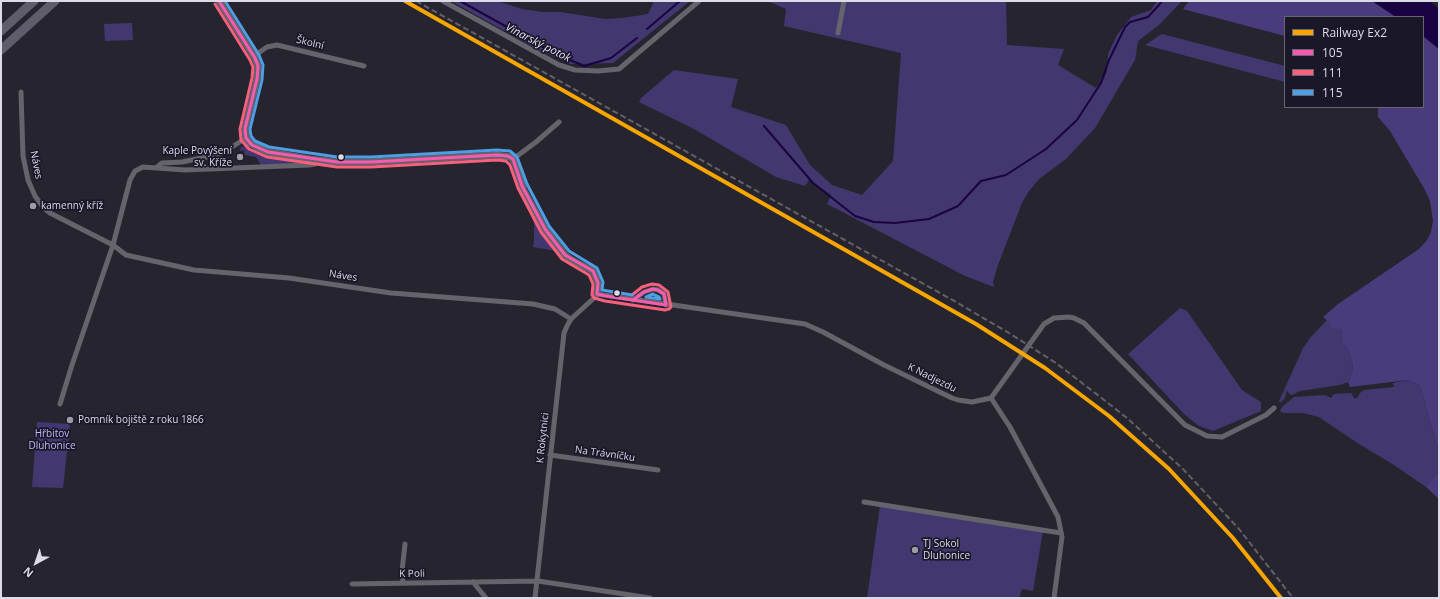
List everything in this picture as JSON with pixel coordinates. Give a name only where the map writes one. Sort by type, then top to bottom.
[{"type":"highway","points":[[4,28],[34,1]]},
{"type":"highway","points":[[1,50],[55,1]]},
{"type":"street","points":[[219,1],[254,56],[258,66],[258,74],[244,129],[246,138],[252,145],[262,150],[319,160],[342,162],[371,162],[505,155],[513,159],[524,191],[545,229],[565,256],[592,271],[598,283],[598,294]]},
{"type":"street","points":[[443,1],[554,62],[569,68],[587,71],[619,69],[699,1]]},
{"type":"street","points":[[838,33],[844,1]]},
{"type":"street","name":"Školní","points":[[254,56],[267,47],[278,45],[364,66]]},
{"type":"street","name":"Náves","points":[[21,92],[23,156],[28,180],[35,196],[43,207],[50,213],[113,245],[126,255],[184,268],[289,278],[391,293],[533,304],[555,309],[571,319]]},
{"type":"street","points":[[513,159],[559,122]]},
{"type":"street","points":[[156,168],[162,163],[182,162],[221,154],[246,138]]},
{"type":"street","points":[[60,404],[113,245],[132,176],[135,171],[140,168],[185,170],[312,165],[319,160]]},
{"type":"street","points":[[633,300],[644,292],[653,289],[664,294],[666,305]]},
{"type":"street","name":"K Nadjezdu","points":[[598,294],[805,324],[952,398],[972,402],[991,398]]},
{"type":"street","name":"K Rokytnici","points":[[535,598],[565,329],[571,319],[598,294]]},
{"type":"street","points":[[1054,598],[1062,537],[1058,517],[1010,426],[991,398],[1044,324],[1054,318],[1069,317],[1080,320],[1185,425],[1207,436],[1222,437],[1266,415],[1274,408]]},
{"type":"street","name":"Na Trávníčku","points":[[550,455],[658,470]]},
{"type":"street","points":[[864,502],[1061,533]]},
{"type":"street","points":[[403,583],[402,571],[405,544]]},
{"type":"street","name":"K Poli","points":[[352,584],[538,580],[650,598]]},
{"type":"street","points":[[473,582],[486,598]]},
{"type":"green space","points":[[451,1],[497,1],[522,9],[542,12],[561,12],[605,19],[648,14],[654,1],[690,1],[613,63],[570,64],[535,48]]},
{"type":"green space","points":[[767,1],[1006,1],[1007,45],[1064,49],[1058,65],[1096,88],[1104,78],[1107,71],[1108,54],[1117,35],[1131,17],[1151,10],[1157,1],[1182,1],[1159,25],[1138,41],[1135,60],[1095,128],[1066,159],[1039,179],[1029,191],[1022,203],[998,265],[993,282],[994,287],[965,276],[827,204],[831,195],[809,180],[805,186],[776,177],[694,129],[639,102],[641,98],[674,70],[738,79],[731,107],[786,125],[810,165],[832,185],[862,195],[893,161],[901,53],[784,26],[786,9]]},
{"type":"green space","points":[[132,23],[133,40],[105,41],[104,24]]},
{"type":"green space","points":[[1162,34],[1284,66],[1284,82],[1145,45]]},
{"type":"green space","points":[[246,146],[267,155],[309,161],[309,164],[261,165],[256,157],[245,155],[244,150],[240,151],[241,147]]},
{"type":"green space","points":[[534,220],[536,221],[557,251],[533,247]]},
{"type":"green space","points":[[1180,308],[1187,311],[1242,390],[1261,402],[1261,411],[1213,431],[1199,426],[1184,414],[1128,354]]},
{"type":"green space","points":[[1327,320],[1341,330],[1342,342],[1348,350],[1352,361],[1353,371],[1348,382],[1340,385],[1300,391],[1292,395],[1289,394],[1287,390],[1285,398],[1280,403],[1279,401],[1303,348]]},
{"type":"green space","points":[[1408,380],[1419,385],[1422,392],[1439,453],[1439,470],[1426,487],[1319,417],[1303,413],[1283,413],[1280,411],[1282,407],[1294,397],[1325,395],[1331,398],[1334,394],[1351,393],[1354,398],[1357,398],[1364,390],[1394,387],[1393,383]]},
{"type":"green space","name":"Hřbitov Dluhonice","points":[[37,422],[70,424],[63,488],[32,487]]},
{"type":"green space","points":[[880,506],[1043,531],[1033,591],[1022,589],[1019,598],[867,598]]},
{"type":"shaded area","points":[[1189,1],[1372,1],[1394,16],[1284,16],[1284,36],[1183,9]]},
{"type":"shaded area","points":[[1372,1],[1430,1],[1439,9],[1439,49],[1424,37],[1424,16],[1394,16]]},
{"type":"shaded area","points":[[1424,37],[1439,49],[1439,453],[1419,385],[1408,380],[1350,387],[1348,382],[1353,371],[1352,361],[1348,350],[1342,342],[1341,330],[1331,328],[1328,321],[1323,317],[1338,304],[1419,249],[1427,240],[1431,232],[1433,221],[1430,201],[1425,190],[1390,131],[1378,117],[1378,108],[1424,108]]},
{"type":"shaded area","points":[[1439,470],[1439,499],[1426,487]]},
{"type":"waterway","name":"Vinarský potok","points":[[460,1],[554,53],[584,66],[611,58],[637,38]]},
{"type":"waterway","name":"Vinarský potok","points":[[647,29],[680,1]]},
{"type":"waterway","points":[[764,126],[813,183],[855,216],[874,222],[895,223],[929,219],[958,206],[981,181],[1006,175],[1046,149],[1077,120],[1101,83],[1109,60],[1125,27],[1130,22],[1148,17],[1162,1]]},
{"type":"railway","points":[[416,1],[956,302],[1056,363],[1127,418],[1183,469],[1239,529],[1293,598]]},
{"type":"rail line","name":"Ex2","points":[[405,1],[976,324],[1045,368],[1109,416],[1169,469],[1233,538],[1281,598]]},
{"type":"transit line","name":"105","points":[[219,1],[255,58],[258,66],[257,79],[245,129],[246,138],[252,145],[268,152],[337,162],[371,162],[497,155],[508,156],[513,159],[522,186],[545,229],[565,255],[593,271],[598,283],[597,294],[606,296],[666,305],[664,294],[653,289],[644,292],[633,300]]},
{"type":"transit line","name":"115","points":[[225,1],[259,55],[263,65],[262,80],[250,129],[251,136],[255,141],[269,147],[337,157],[371,157],[497,150],[510,151],[517,157],[527,184],[549,226],[569,251],[597,268],[603,282],[602,290],[632,295]]},
{"type":"transit line","name":"111","points":[[215,4],[253,67],[252,78],[240,129],[241,140],[249,149],[267,157],[337,167],[371,167],[497,160],[506,161],[510,165],[518,188],[541,232],[562,259],[589,275],[593,284],[592,295],[594,298],[665,310],[671,307],[668,292],[659,285],[652,284],[642,287],[632,295]]},
{"type":"transit line","name":"115","points":[[653,294],[659,297],[660,299],[646,297],[653,294]]},
{"type":"place","name":"Kaple Povýšení sv. Kříže","points":[[240,157]]},
{"type":"place","name":"kamenný kříž","points":[[33,206]]},
{"type":"place","name":"Pomník bojiště z roku 1866","points":[[70,420]]},
{"type":"place","name":"TJ Sokol Dluhonice","points":[[915,550]]}]
